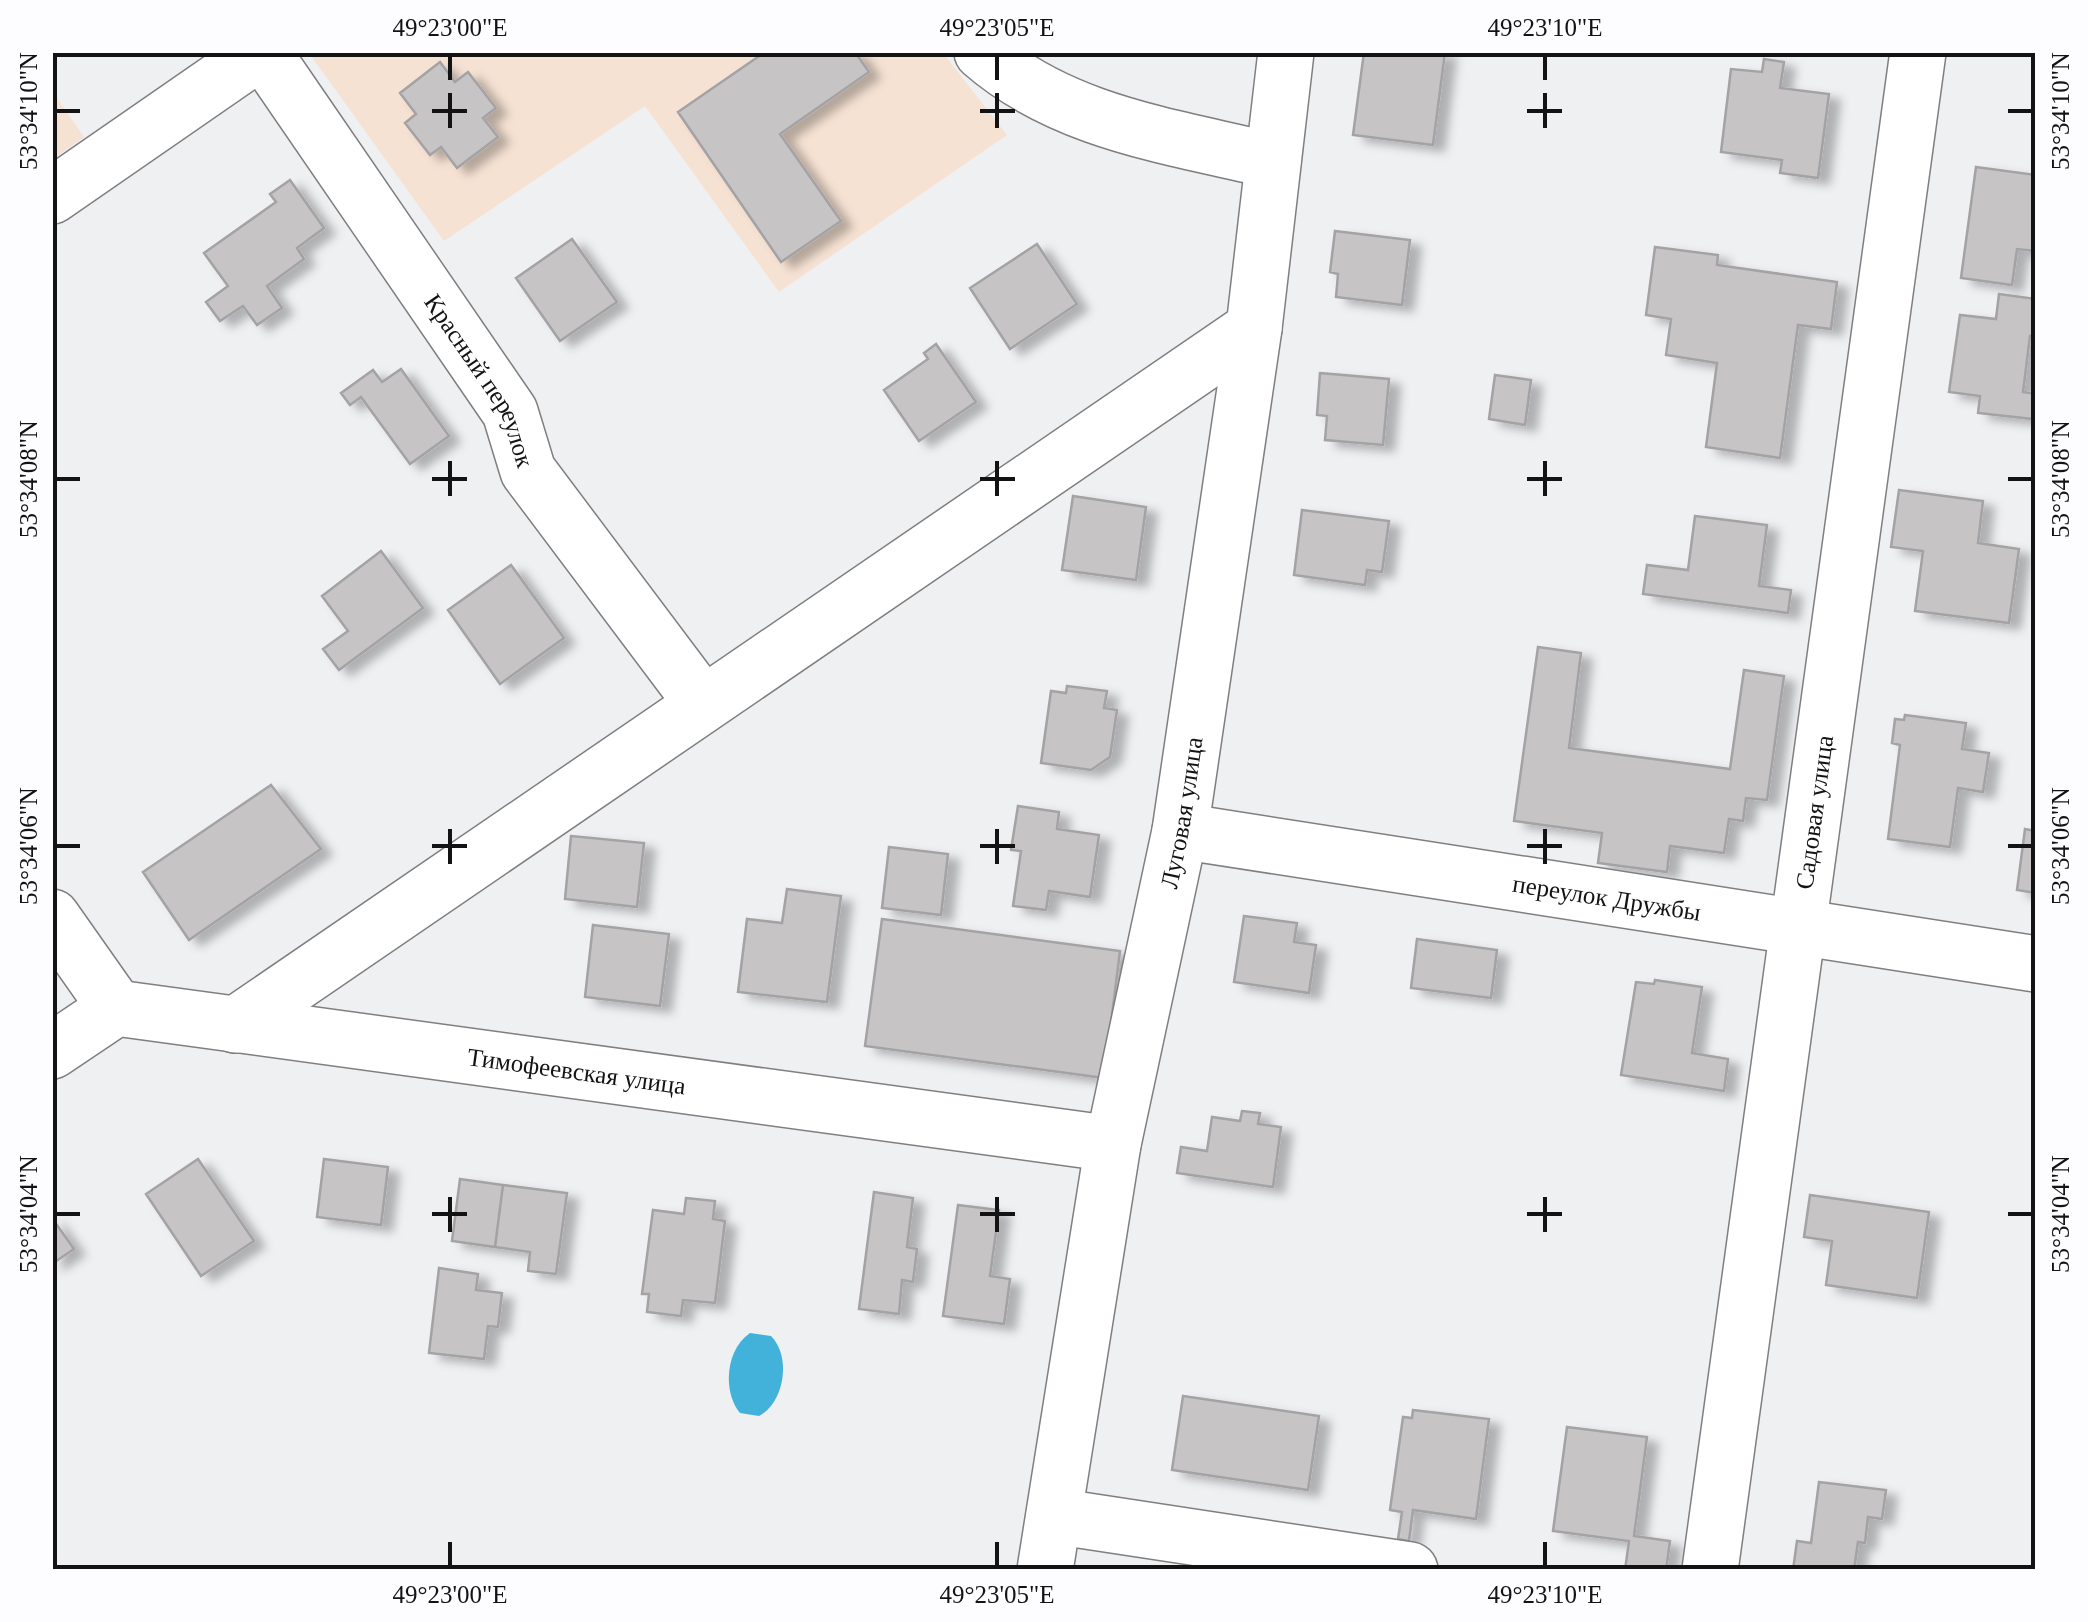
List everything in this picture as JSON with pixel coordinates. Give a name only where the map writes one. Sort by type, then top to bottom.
[{"type":"street","points":[[52,196],[261,52]]},
{"type":"street","name":"Красный переулок","points":[[261,52],[510,412],[528,471],[704,704]]},
{"type":"street","points":[[982,52],[1009,76],[1063,106],[1274,160]]},
{"type":"street","name":"Луговая улица","points":[[1045,1570],[1113,1144],[1180,831],[1254,328],[1286,52]]},
{"type":"street","name":"Садовая улица","points":[[1710,1570],[1918,52]]},
{"type":"street","points":[[236,1025],[1254,328]]},
{"type":"street","name":"переулок Дружбы","points":[[1180,831],[1796,930],[2036,964]]},
{"type":"street","points":[[52,917],[116,1008],[52,1051]]},
{"type":"street","name":"Тимофеевская улица","points":[[116,1008],[1113,1144]]},
{"type":"street","points":[[1054,1516],[1410,1570]]},
{"type":"shaded area","points":[[309,53],[943,53],[1007,135],[779,292],[645,106],[444,241]]},
{"type":"shaded area","points":[[53,92],[84,137],[52,159]]},
{"type":"water","points":[[750,1333],[771,1336],[782,1356],[779,1391],[768,1410],[759,1416],[740,1413],[729,1382],[736,1349]]},
{"type":"building","points":[[765,52],[855,52],[869,72],[780,134],[841,221],[781,262],[678,112]]},
{"type":"building","points":[[1364,52],[1445,52],[1433,145],[1353,135]]},
{"type":"building","points":[[1764,59],[1784,62],[1780,88],[1829,94],[1818,178],[1780,173],[1782,160],[1721,152],[1731,69],[1762,72]]},
{"type":"building","points":[[440,62],[455,82],[468,72],[496,108],[483,118],[498,137],[457,168],[441,147],[430,155],[405,123],[416,114],[400,93]]},
{"type":"building","points":[[1976,167],[2036,175],[2036,251],[2017,249],[2012,285],[1961,278]]},
{"type":"building","points":[[290,180],[324,228],[297,248],[304,259],[267,286],[282,308],[257,325],[243,306],[220,321],[206,302],[228,286],[204,253],[276,202],[270,194]]},
{"type":"building","points":[[1335,231],[1410,240],[1402,305],[1336,297],[1338,274],[1330,272]]},
{"type":"building","points":[[572,239],[617,302],[560,341],[516,278]]},
{"type":"building","points":[[1037,244],[1077,304],[1010,349],[970,288]]},
{"type":"building","points":[[1655,247],[1718,255],[1717,265],[1837,282],[1831,329],[1798,325],[1780,458],[1706,447],[1717,363],[1666,355],[1671,319],[1646,315]]},
{"type":"building","points":[[1999,294],[2036,299],[2036,337],[2030,336],[2023,392],[2036,394],[2033,419],[1978,413],[1980,396],[1949,392],[1960,315],[1996,319]]},
{"type":"building","points":[[936,344],[976,402],[919,441],[884,390],[928,359],[924,353]]},
{"type":"building","points":[[401,369],[449,436],[410,464],[361,397],[350,405],[341,393],[373,370],[382,382]]},
{"type":"building","points":[[1320,373],[1389,379],[1383,445],[1325,440],[1327,416],[1317,415]]},
{"type":"building","points":[[1495,375],[1531,380],[1525,425],[1489,419]]},
{"type":"building","points":[[1899,490],[1983,501],[1978,543],[2019,549],[2009,623],[1915,611],[1923,551],[1891,547]]},
{"type":"building","points":[[1073,496],[1146,507],[1136,580],[1062,570]]},
{"type":"building","points":[[1302,510],[1389,521],[1382,572],[1367,570],[1365,585],[1294,575]]},
{"type":"building","points":[[1695,516],[1767,525],[1759,586],[1791,590],[1788,613],[1643,594],[1647,565],[1688,570]]},
{"type":"building","points":[[381,551],[423,608],[339,670],[323,649],[348,631],[322,596]]},
{"type":"building","points":[[511,565],[564,638],[500,684],[448,610]]},
{"type":"building","points":[[1538,647],[1581,653],[1569,748],[1730,769],[1744,670],[1784,676],[1767,800],[1746,798],[1743,821],[1729,819],[1724,853],[1670,846],[1667,872],[1598,863],[1602,833],[1514,821]]},
{"type":"building","points":[[1067,686],[1107,691],[1104,708],[1117,710],[1110,757],[1091,770],[1041,763],[1051,691],[1066,693]]},
{"type":"building","points":[[1905,715],[1966,723],[1962,749],[1989,753],[1983,792],[1958,788],[1950,847],[1888,839],[1900,745],[1892,743],[1895,719],[1904,720]]},
{"type":"building","points":[[271,785],[321,849],[189,940],[143,872]]},
{"type":"building","points":[[1018,806],[1059,812],[1057,829],[1099,835],[1090,897],[1049,891],[1046,910],[1013,906],[1021,851],[1011,850]]},
{"type":"building","points":[[2025,829],[2036,831],[2036,893],[2017,890]]},
{"type":"building","points":[[571,836],[644,843],[637,907],[565,899]]},
{"type":"building","points":[[889,847],[948,854],[941,915],[882,908]]},
{"type":"building","points":[[787,889],[841,896],[827,1002],[738,992],[747,919],[782,923]]},
{"type":"building","points":[[1244,916],[1297,923],[1294,942],[1316,945],[1309,993],[1234,982]]},
{"type":"building","points":[[882,919],[1120,951],[1104,1078],[865,1046]]},
{"type":"building","points":[[593,925],[669,934],[660,1006],[585,997]]},
{"type":"building","points":[[1417,939],[1497,950],[1491,998],[1411,988]]},
{"type":"building","points":[[1655,980],[1702,987],[1692,1053],[1728,1059],[1724,1091],[1621,1075],[1636,982],[1654,984]]},
{"type":"building","points":[[1242,1111],[1260,1113],[1258,1124],[1281,1127],[1273,1187],[1177,1173],[1181,1147],[1207,1151],[1212,1117],[1240,1121]]},
{"type":"building","points":[[198,1159],[254,1241],[201,1276],[146,1194]]},
{"type":"building","points":[[324,1159],[388,1167],[381,1225],[317,1217]]},
{"type":"building","points":[[460,1179],[503,1185],[495,1247],[452,1241]]},
{"type":"building","points":[[503,1185],[567,1193],[556,1274],[528,1271],[530,1252],[495,1247]]},
{"type":"building","points":[[874,1192],[913,1198],[907,1247],[917,1249],[913,1282],[902,1280],[899,1314],[859,1309]]},
{"type":"building","points":[[1810,1195],[1929,1212],[1917,1298],[1826,1285],[1832,1241],[1804,1237]]},
{"type":"building","points":[[686,1198],[715,1201],[713,1219],[725,1221],[715,1303],[683,1300],[681,1316],[647,1312],[649,1294],[642,1294],[653,1210],[684,1214]]},
{"type":"building","points":[[958,1205],[999,1210],[990,1276],[1010,1279],[1004,1324],[943,1316]]},
{"type":"building","points":[[52,1218],[74,1249],[52,1264]]},
{"type":"building","points":[[439,1268],[478,1274],[476,1290],[502,1293],[498,1327],[488,1326],[484,1359],[429,1353]]},
{"type":"building","points":[[1183,1396],[1319,1416],[1308,1490],[1172,1470]]},
{"type":"building","points":[[1413,1410],[1489,1419],[1476,1519],[1413,1510],[1409,1541],[1398,1539],[1402,1512],[1390,1510],[1403,1417],[1412,1418]]},
{"type":"building","points":[[1567,1427],[1647,1437],[1634,1536],[1670,1541],[1666,1570],[1625,1570],[1629,1541],[1553,1531]]},
{"type":"building","points":[[1819,1482],[1886,1490],[1882,1519],[1868,1517],[1865,1543],[1858,1542],[1854,1570],[1793,1570],[1797,1541],[1811,1543]]}]
